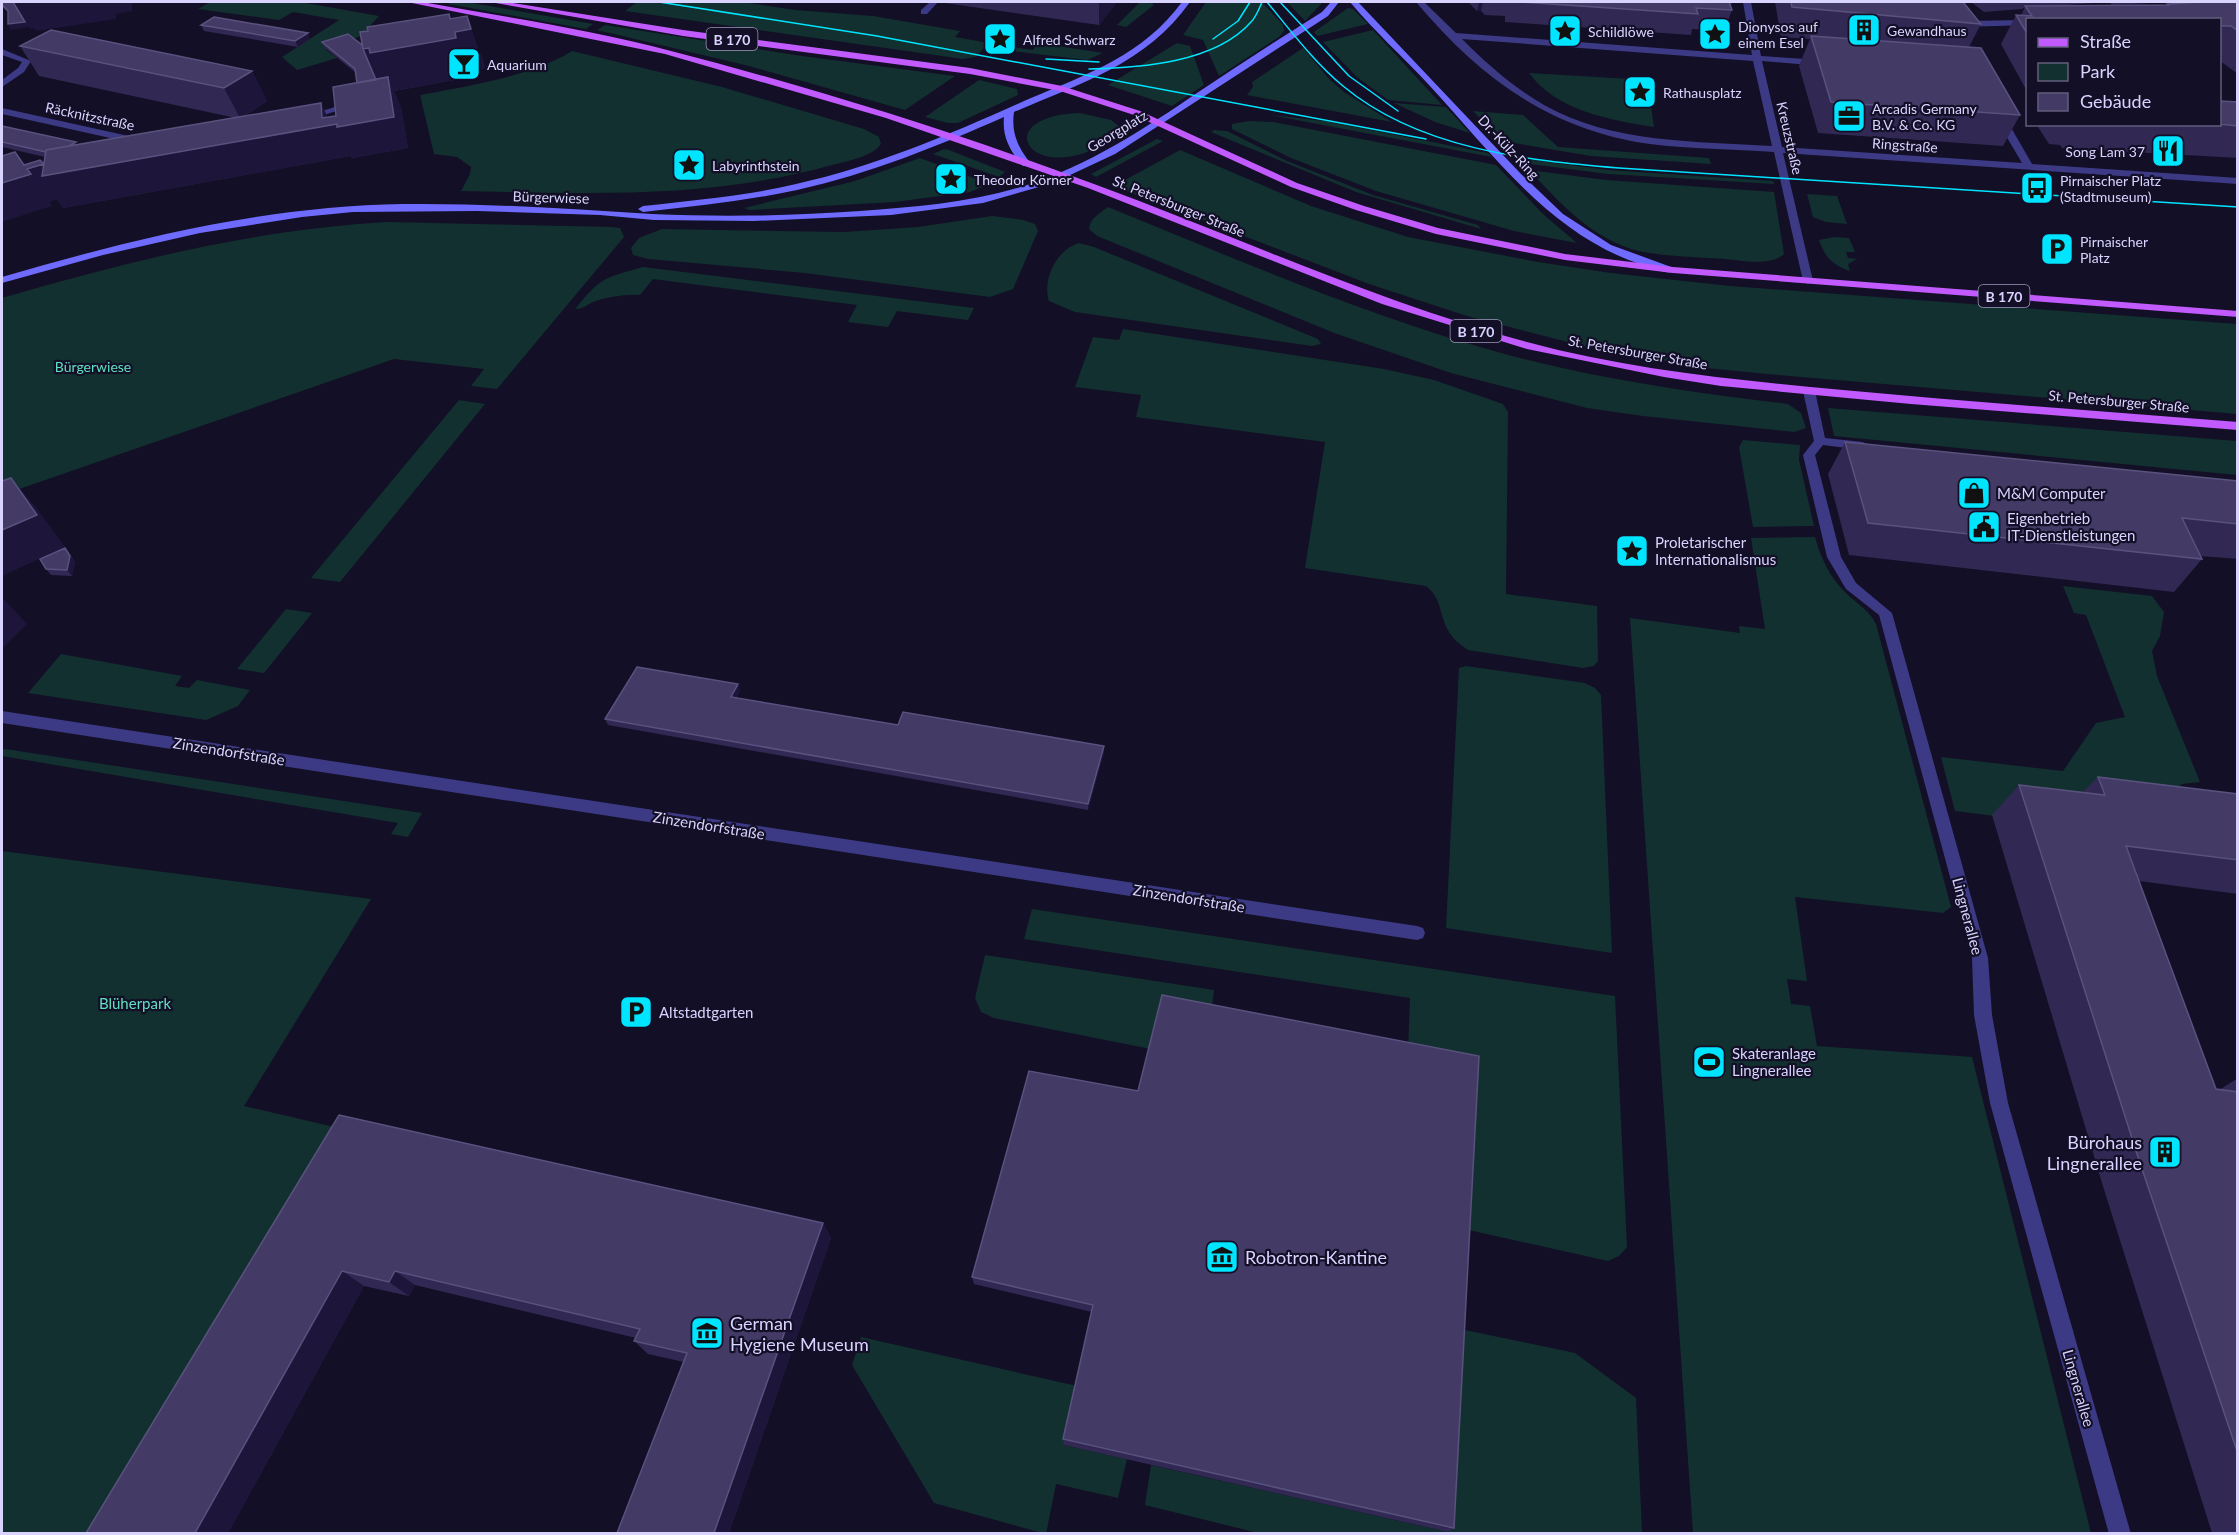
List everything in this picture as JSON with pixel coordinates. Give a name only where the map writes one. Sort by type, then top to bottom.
[{"type":"main road","name":"B 170","points":[[416,2],[586,34],[667,52],[889,116],[1062,177]]},
{"type":"main road","name":"B 170","points":[[494,2],[683,33],[962,70],[1062,89]]},
{"type":"main road","points":[[951,137],[1107,69],[1142,49],[1161,33],[1186,2]]},
{"type":"main road","points":[[1159,123],[1325,14],[1335,2]]},
{"type":"main road","name":"Dr.-Külz-Ring","points":[[1354,2],[1515,174],[1567,223],[1596,242],[1624,255],[1673,270]]},
{"type":"main road","name":"Georgplatz","points":[[1062,89],[1117,105],[1159,123]]},
{"type":"main road","points":[[1010,111],[1007,133],[1010,143],[1026,164]]},
{"type":"main road","name":"B 170","points":[[1159,123],[1294,184],[1360,208],[1436,231],[1565,257],[1673,270],[2238,314]]},
{"type":"main road","name":"Georgplatz","points":[[1062,177],[1114,152],[1159,123]]},
{"type":"main road","name":"Bürgerwiese","points":[[604,212],[732,199],[797,187],[857,171],[951,137]]},
{"type":"main road","name":"Bürgerwiese","points":[[2,280],[158,239],[353,209],[400,207],[604,212],[685,218],[877,213],[958,204],[1017,191],[1062,177]]},
{"type":"main road","name":"St. Petersburger Straße","points":[[1062,177],[1091,186],[1386,302],[1527,346],[1664,375],[1809,391],[2238,426]]},
{"type":"street","points":[[924,12],[934,2]]},
{"type":"street","points":[[1420,2],[1525,98],[1544,109],[1584,125],[1618,135],[1651,141],[1779,150]]},
{"type":"street","name":"Kreuzstraße","points":[[1747,2],[1757,59],[1808,281]]},
{"type":"street","points":[[1936,2],[1963,24],[1967,35]]},
{"type":"street","points":[[1963,24],[2026,22]]},
{"type":"street","points":[[1456,36],[1833,63]]},
{"type":"street","points":[[2,52],[27,61],[21,70],[2,84]]},
{"type":"street","points":[[293,121],[347,106]]},
{"type":"street","points":[[1996,109],[2029,168]]},
{"type":"street","name":"Räcknitzstraße","points":[[2,111],[148,143]]},
{"type":"street","points":[[100,145],[115,136]]},
{"type":"street","name":"Ringstraße","points":[[1779,150],[2238,181]]},
{"type":"street","name":"Lingnerallee","points":[[1809,391],[1820,441],[1809,455],[1834,557],[1851,586],[1885,613],[1980,958],[1983,1015],[1999,1103],[2120,1533]]},
{"type":"street","points":[[1820,441],[1876,447]]},
{"type":"street","name":"Zinzendorfstraße","points":[[2,717],[1417,933]]},
{"type":"green space","points":[[210,2],[300,2],[379,16],[361,36],[325,49],[337,58],[297,70],[282,57],[339,20],[293,12],[279,20],[198,9]]},
{"type":"green space","points":[[448,2],[466,2],[593,24],[586,29]]},
{"type":"green space","points":[[637,2],[743,2],[795,10],[873,16],[960,31],[955,37],[989,43],[975,57],[963,59],[625,11]]},
{"type":"green space","points":[[1140,2],[1151,2],[1154,5],[1126,27],[1117,25]]},
{"type":"green space","points":[[1206,2],[1262,2],[1283,25],[1284,31],[1279,37],[1219,76],[1203,40],[1183,35]]},
{"type":"green space","points":[[1287,2],[1323,2],[1305,21]]},
{"type":"green space","points":[[1348,8],[1353,9],[1368,24],[1317,36],[1314,32]]},
{"type":"green space","points":[[605,25],[802,56],[955,76],[905,110],[745,65],[597,30]]},
{"type":"green space","points":[[1373,30],[1442,105],[1388,100],[1357,77],[1323,42]]},
{"type":"green space","points":[[1038,43],[1103,53],[1087,60],[1003,50],[1005,46],[1033,50]]},
{"type":"green space","points":[[1177,43],[1190,46],[1204,85],[1172,106],[1108,85]]},
{"type":"green space","points":[[1303,48],[1329,79],[1344,92],[1392,122],[1247,95],[1253,87],[1252,82]]},
{"type":"green space","points":[[572,51],[722,87],[864,129],[879,137],[881,144],[872,152],[852,160],[739,184],[648,192],[461,191],[471,167],[457,157],[434,154],[420,95],[519,74],[556,60]]},
{"type":"green space","points":[[1529,73],[1647,80],[1654,127],[1602,117],[1569,105],[1541,86]]},
{"type":"green space","points":[[979,80],[1017,89],[1018,95],[958,123],[925,117]]},
{"type":"green space","points":[[1394,103],[1446,107],[1470,133],[1435,122]]},
{"type":"green space","points":[[1473,111],[1523,115],[1558,147],[1709,158],[1711,164],[1591,156],[1502,141]]},
{"type":"green space","points":[[1080,113],[1111,120],[1121,128],[1119,134],[1108,143],[1075,156],[1054,157],[1038,153],[1029,145],[1027,135],[1035,125],[1052,117]]},
{"type":"green space","points":[[1270,115],[1325,121],[1488,153],[1492,157]]},
{"type":"green space","points":[[1249,121],[1273,122],[1496,165],[1544,215],[1577,243],[1514,231],[1376,191],[1291,158],[1232,129],[1232,124]]},
{"type":"green space","points":[[1214,130],[1227,131],[1287,161],[1373,195],[1478,225],[1481,229],[1356,192],[1211,132]]},
{"type":"green space","points":[[1157,139],[1163,141],[1096,177],[1091,174]]},
{"type":"green space","points":[[944,149],[1005,172],[999,177],[933,154]]},
{"type":"green space","points":[[1180,150],[1311,206],[1408,237],[1538,262],[1611,273],[1730,286],[2237,324],[2237,414],[1706,368],[1591,348],[1467,316],[1369,284],[1114,186]]},
{"type":"green space","points":[[920,158],[990,184],[970,192],[895,202],[750,210],[744,208],[855,181]]},
{"type":"green space","points":[[1517,158],[1608,170],[1773,181],[1774,184],[1608,174],[1522,163]]},
{"type":"green space","points":[[1529,170],[1606,180],[1774,192],[1784,254],[1772,260],[1749,261],[1660,255],[1622,246],[1578,219]]},
{"type":"green space","points":[[1807,194],[1837,196],[1847,224],[1826,222],[1813,217]]},
{"type":"green space","points":[[1108,207],[1308,288],[1409,325],[1546,365],[1615,379],[1788,404],[1801,413],[1806,428],[1794,432],[1587,408],[1451,373],[1337,334],[1097,236],[1089,229],[1091,222]]},
{"type":"green space","points":[[992,216],[1023,220],[1035,224],[1038,231],[1013,289],[990,297],[805,273],[648,259],[633,255],[631,248],[639,238],[662,229],[844,232],[918,227]]},
{"type":"green space","name":"Bürgerwiese","points":[[389,222],[612,227],[620,228],[624,237],[497,389],[471,386],[484,369],[394,359],[2,495],[2,298],[145,260],[242,239]]},
{"type":"green space","points":[[1834,237],[1849,238],[1855,252],[1846,252],[1848,258],[1857,259],[1848,264],[1850,271],[1830,260],[1819,240]]},
{"type":"green space","points":[[1079,243],[1094,247],[1318,339],[1321,344],[1312,346],[1075,312],[1049,301],[1047,293],[1049,275],[1053,267],[1064,252]]},
{"type":"green space","points":[[643,267],[974,308],[968,320],[897,311],[888,327],[848,322],[857,305],[653,279],[640,295],[610,297],[575,309],[591,290],[604,280]]},
{"type":"green space","points":[[1123,329],[1384,369],[1434,380],[1503,404],[1508,412],[1506,594],[1597,606],[1598,661],[1594,666],[1583,668],[1468,650],[1450,633],[1437,600],[1426,586],[1305,568],[1325,442],[1136,417],[1141,395],[1075,387],[1093,337],[1119,340]]},
{"type":"green space","points":[[459,400],[485,404],[340,582],[311,578]]},
{"type":"green space","points":[[1828,408],[2237,441],[2237,475],[1834,436]]},
{"type":"green space","points":[[1743,440],[1800,445],[1799,460],[1814,526],[1753,527],[1739,447]]},
{"type":"green space","points":[[1815,537],[1829,572],[1838,585],[1870,614],[1876,624],[1951,907],[1943,913],[1795,897],[1807,981],[1787,979],[1791,1004],[1810,1006],[1817,1046],[1972,1057],[2091,1533],[1693,1533],[1630,618],[1740,633],[1739,626],[1765,629],[1751,538]]},
{"type":"green space","points":[[2063,586],[2152,596],[2164,612],[2160,636],[2152,651],[2157,676],[2200,782],[2182,784],[2168,796],[2075,826],[1955,811],[1941,757],[2063,771],[2096,723],[2125,717],[2086,615],[2074,613]]},
{"type":"green space","points":[[286,609],[312,613],[264,673],[237,669]]},
{"type":"green space","points":[[61,654],[182,676],[175,686],[189,688],[197,680],[250,690],[238,706],[206,720],[28,693]]},
{"type":"green space","points":[[1466,666],[1585,683],[1595,688],[1601,695],[1612,953],[1446,928],[1459,668]]},
{"type":"green space","points":[[2,750],[422,813],[408,837],[391,834],[398,823],[2,756]]},
{"type":"green space","name":"Blüherpark","points":[[2,851],[371,899],[244,1106],[360,1133],[122,1533],[2,1534]]},
{"type":"green space","points":[[1032,909],[1615,996],[1627,1247],[1619,1256],[1608,1261],[1464,1229],[1408,1053],[1410,998],[1024,939]]},
{"type":"green space","points":[[985,955],[1214,990],[1211,1015],[1151,1049],[994,1018],[981,1012],[975,998]]},
{"type":"green space","points":[[1460,1329],[1575,1353],[1636,1398],[1642,1533],[1262,1534],[1145,1505],[1151,1465],[1448,1532]]},
{"type":"green space","points":[[861,1337],[1077,1386],[1064,1445],[1127,1459],[1118,1498],[1056,1484],[1046,1534],[934,1503],[852,1365]]},
{"type":"building","points":[[2,2],[13,2],[25,22],[8,24],[8,11]]},
{"type":"building","points":[[1521,2],[1729,2],[1732,10],[1696,8],[1698,14]]},
{"type":"building","points":[[1791,2],[1963,2],[1981,24],[1792,7]]},
{"type":"building","points":[[2238,2],[2238,31],[2231,26],[2221,26],[2221,18],[2026,18],[2026,32],[2016,15],[2032,16],[2025,6],[2170,5],[2168,4]]},
{"type":"building","points":[[449,14],[450,19],[467,16],[471,29],[455,32],[456,38],[370,53],[369,48],[363,49],[360,32],[368,31],[367,27]]},
{"type":"building","points":[[214,17],[308,33],[295,41],[201,25]]},
{"type":"building","points":[[51,30],[252,71],[224,88],[20,46]]},
{"type":"building","points":[[348,34],[362,45],[376,80],[357,83],[355,69],[322,42]]},
{"type":"building","points":[[1811,36],[1981,48],[2020,115],[1831,102]]},
{"type":"building","points":[[388,77],[394,117],[337,127],[337,124],[42,176],[46,150],[321,103],[322,118],[336,116],[333,87]]},
{"type":"building","points":[[2221,101],[2238,102],[2238,126],[2221,124]]},
{"type":"building","points":[[2,126],[76,142],[69,146],[46,150],[46,152],[2,142]]},
{"type":"building","points":[[15,152],[24,165],[40,160],[44,164],[27,169],[31,174],[2,183],[2,156]]},
{"type":"building","points":[[1845,442],[2238,481],[2238,524],[2182,518],[2202,559],[1868,523]]},
{"type":"building","points":[[11,478],[37,515],[2,530],[2,481]]},
{"type":"building","points":[[65,548],[70,556],[67,570],[46,569],[40,559]]},
{"type":"building","points":[[637,667],[738,684],[731,697],[898,725],[903,712],[1104,746],[1088,804],[605,719]]},
{"type":"building","points":[[2098,777],[2238,794],[2238,860],[2126,846],[2216,1089],[2238,1092],[2238,1454],[2139,1160],[2019,785],[2105,795]]},
{"type":"building","name":"Robotron-Kantine","points":[[1162,995],[1479,1056],[1454,1528],[1063,1439],[1093,1305],[972,1277],[1029,1071],[1138,1091]]},
{"type":"building","name":"German Hygiene Museum","points":[[339,1115],[823,1223],[714,1533],[617,1533],[687,1353],[634,1341],[640,1329],[395,1271],[389,1282],[342,1271],[195,1533],[86,1533]]},
{"type":"tram line","points":[[659,2],[877,36],[1426,139]]},
{"type":"tram line","points":[[1213,39],[1238,21],[1250,2]]},
{"type":"tram line","points":[[1089,69],[1130,67],[1197,55],[1236,36],[1253,20],[1262,2]]},
{"type":"tram line","points":[[1267,2],[1303,46],[1343,86],[1373,107],[1405,124],[1439,138],[1474,148],[1547,161],[1619,168],[2238,207]]},
{"type":"tram line","points":[[1280,2],[1349,76],[1398,111]]},
{"type":"tram line","points":[[1046,59],[1099,62]]},
{"type":"place","name":"Gewandhaus","points":[[1864,30]]},
{"type":"place","name":"Schildlöwe","points":[[1565,31]]},
{"type":"place","name":"Dionysos auf einem Esel","points":[[1715,34]]},
{"type":"place","name":"Alfred Schwarz","points":[[1000,39]]},
{"type":"place","name":"Aquarium","points":[[464,64]]},
{"type":"place","name":"Rathausplatz","points":[[1640,92]]},
{"type":"place","name":"Arcadis Germany B.V. & Co. KG","points":[[1849,116]]},
{"type":"place","name":"Song Lam 37","points":[[2168,151]]},
{"type":"place","name":"Labyrinthstein","points":[[689,165]]},
{"type":"place","name":"Theodor Körner","points":[[951,179]]},
{"type":"place","name":"Pirnaischer Platz (Stadtmuseum)","points":[[2037,188]]},
{"type":"place","name":"Pirnaischer Platz","points":[[2057,249]]},
{"type":"place","name":"M&M Computer","points":[[1974,493]]},
{"type":"place","name":"Eigenbetrieb IT-Dienstleistungen","points":[[1984,527]]},
{"type":"place","name":"Proletarischer Internationalismus","points":[[1632,551]]},
{"type":"place","name":"Altstadtgarten","points":[[636,1012]]},
{"type":"place","name":"Skateranlage Lingnerallee","points":[[1709,1062]]},
{"type":"place","name":"Bürohaus Lingnerallee","points":[[2165,1152]]},
{"type":"place","name":"Robotron-Kantine","points":[[1222,1257]]},
{"type":"place","name":"German Hygiene Museum","points":[[707,1333]]}]
